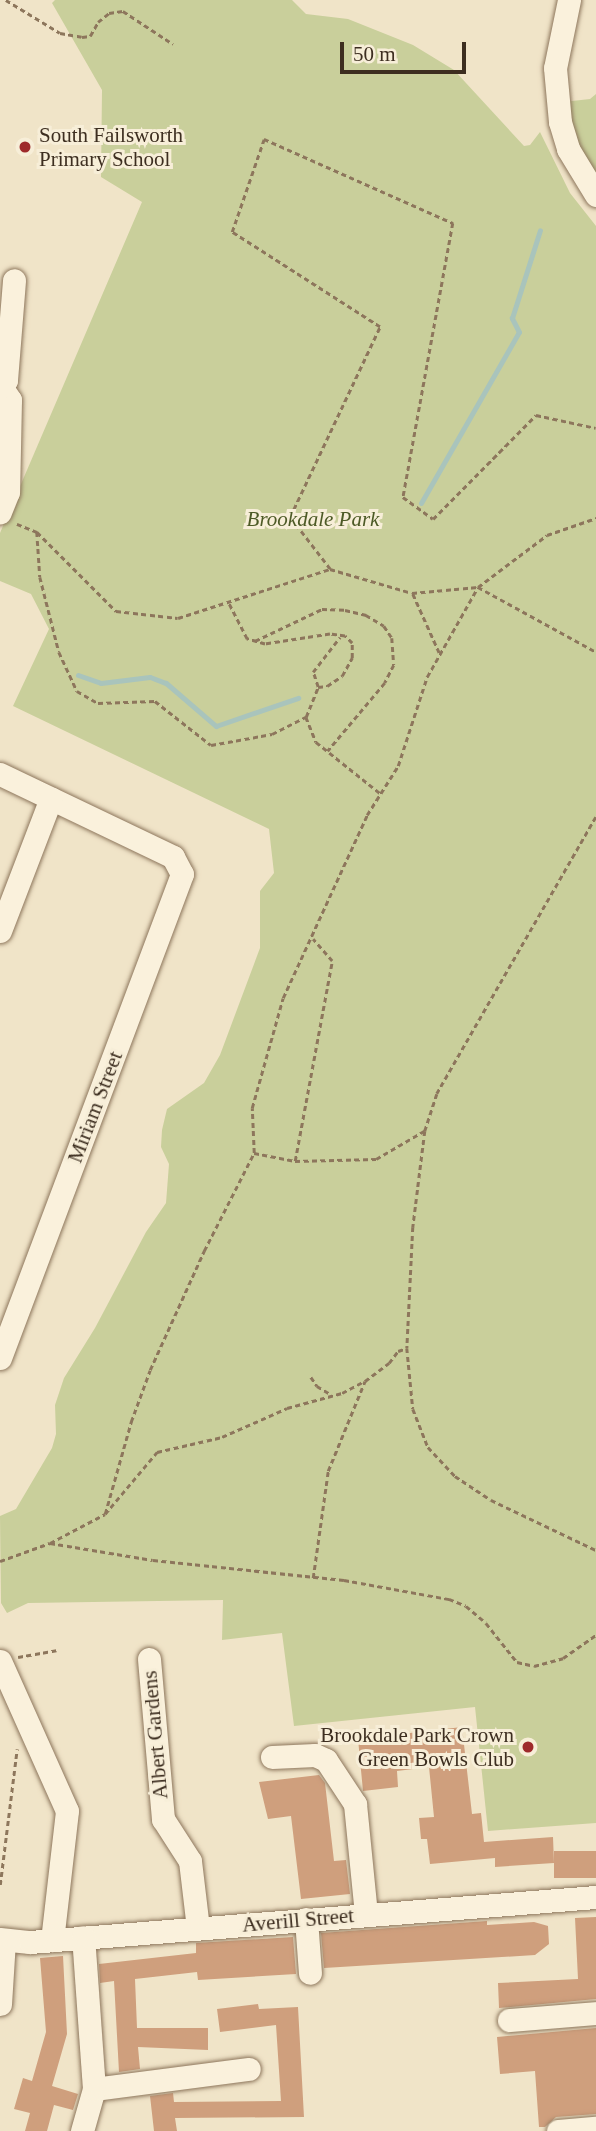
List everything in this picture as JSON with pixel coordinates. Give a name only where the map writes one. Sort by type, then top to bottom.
[{"type":"street","points":[[569,0],[555,68],[560,122],[568,149],[596,195]]},
{"type":"street","points":[[6,517],[10,400],[1,386],[6,380],[14,280]]},
{"type":"street","points":[[0,774],[51,798],[0,931]]},
{"type":"street","name":"Miriam Street","points":[[0,1357],[182,874],[173,857],[51,798]]},
{"type":"street","name":"Albert Gardens","points":[[149,1659],[163,1819],[190,1861],[198,1928]]},
{"type":"street","points":[[0,1661],[67,1811],[52,1940]]},
{"type":"street","points":[[272,1757],[315,1755],[326,1760],[355,1804],[366,1914]]},
{"type":"street","name":"Averill Street","points":[[2,1940],[52,1940],[596,1897]]},
{"type":"street","points":[[306,1919],[310,1973]]},
{"type":"street","points":[[82,2131],[94,2089],[83,1937]]},
{"type":"street","points":[[0,2001],[2,1940]]},
{"type":"street","points":[[509,2020],[596,2013]]},
{"type":"street","points":[[94,2089],[250,2069]]},
{"type":"street","points":[[558,2131],[596,2129]]},
{"type":"path","points":[[6,0],[60,33],[82,37],[90,36],[98,22],[109,13],[123,11],[173,44]]},
{"type":"path","points":[[330,569],[290,517],[380,327],[232,232],[264,139],[453,223],[403,497],[433,519],[536,415],[596,428]]},
{"type":"path","points":[[6,517],[37,532],[116,611],[178,618],[330,569],[412,593],[478,587],[596,652]]},
{"type":"path","points":[[106,1514],[131,1422],[150,1370],[204,1251],[254,1153],[252,1108],[283,998],[313,939],[367,815],[398,766],[427,677],[478,587],[547,534],[596,518]]},
{"type":"path","points":[[37,532],[40,578],[60,652],[77,691],[98,703],[155,701],[211,746],[272,734],[306,717],[318,687],[313,672],[340,637]]},
{"type":"path","points":[[412,593],[439,653]]},
{"type":"path","points":[[228,602],[247,639],[265,645],[330,634],[352,643],[352,658],[342,676],[318,687]]},
{"type":"path","points":[[255,641],[322,609],[345,610],[366,615],[384,626],[392,638],[394,665],[385,683],[328,751]]},
{"type":"path","points":[[306,717],[316,742],[380,793]]},
{"type":"path","points":[[596,817],[437,1094],[425,1131],[413,1227],[407,1348],[413,1409],[428,1447],[455,1476],[491,1500],[596,1550]]},
{"type":"path","points":[[295,1161],[332,961],[313,939]]},
{"type":"path","points":[[254,1153],[295,1161],[376,1158],[425,1131]]},
{"type":"path","points":[[0,1561],[50,1543],[106,1514],[158,1452],[222,1437],[287,1408],[334,1396],[365,1381],[389,1363],[398,1351],[407,1348]]},
{"type":"path","points":[[311,1377],[317,1387],[334,1396]]},
{"type":"path","points":[[313,1577],[328,1471],[365,1381]]},
{"type":"path","points":[[50,1543],[153,1560],[344,1580],[449,1599],[467,1606],[486,1623],[517,1662],[534,1666],[563,1658],[596,1634]]},
{"type":"path","points":[[0,1661],[56,1650]]},
{"type":"path","points":[[0,1885],[17,1748]]},
{"type":"green space","name":"Brookdale Park","points":[[55,0],[292,0],[306,14],[348,19],[413,45],[454,70],[524,146],[530,145],[540,132],[570,193],[596,226],[596,1823],[488,1831],[475,1707],[294,1726],[282,1633],[222,1640],[223,1600],[28,1603],[7,1613],[1,1603],[0,1516],[16,1509],[52,1448],[56,1434],[55,1405],[64,1378],[95,1328],[146,1232],[166,1203],[169,1164],[161,1147],[167,1109],[204,1083],[220,1055],[260,948],[260,891],[274,873],[269,829],[13,706],[49,629],[31,594],[0,581],[0,533],[142,202],[101,177],[102,90],[52,3]]},
{"type":"green space","points":[[596,94],[596,173],[580,153],[563,102],[590,99]]},
{"type":"building","points":[[462,1727],[472,1814],[481,1813],[484,1842],[553,1837],[554,1863],[495,1867],[495,1858],[430,1864],[427,1839],[421,1839],[419,1818],[434,1817],[429,1767],[397,1771],[398,1787],[363,1791],[358,1739]]},
{"type":"building","points":[[319,1775],[325,1783],[334,1861],[346,1860],[350,1894],[301,1899],[291,1816],[268,1819],[259,1782]]},
{"type":"building","points":[[554,1851],[596,1851],[596,1878],[554,1878]]},
{"type":"building","points":[[596,1917],[596,1999],[499,2008],[498,1983],[578,1979],[575,1918]]},
{"type":"building","points":[[487,1921],[487,1925],[534,1922],[548,1926],[549,1944],[535,1955],[324,1968],[321,1933]]},
{"type":"building","points":[[293,1937],[296,1974],[198,1980],[197,1972],[135,1979],[137,2028],[208,2028],[208,2050],[138,2047],[140,2069],[119,2072],[114,1981],[100,1983],[99,1964],[196,1953],[196,1943]]},
{"type":"building","points":[[63,1956],[67,2034],[52,2086],[78,2094],[73,2110],[54,2105],[47,2131],[25,2131],[30,2113],[14,2109],[23,2078],[32,2081],[46,2032],[40,1958]]},
{"type":"building","points":[[258,2004],[259,2009],[298,2007],[304,2117],[175,2118],[177,2131],[154,2131],[150,2096],[173,2093],[174,2102],[281,2101],[276,2025],[220,2032],[217,2009]]},
{"type":"building","points":[[596,2028],[596,2114],[556,2117],[545,2127],[539,2127],[535,2071],[500,2074],[497,2037]]},
{"type":"waterway","points":[[421,503],[519,332],[512,318],[540,230]]},
{"type":"waterway","points":[[78,675],[101,683],[150,677],[166,683],[216,726],[298,698]]},
{"type":"place","name":"South Failsworth Primary School","points":[[25,147]]},
{"type":"place","name":"Brookdale Park Crown Green Bowls Club","points":[[528,1747]]}]
